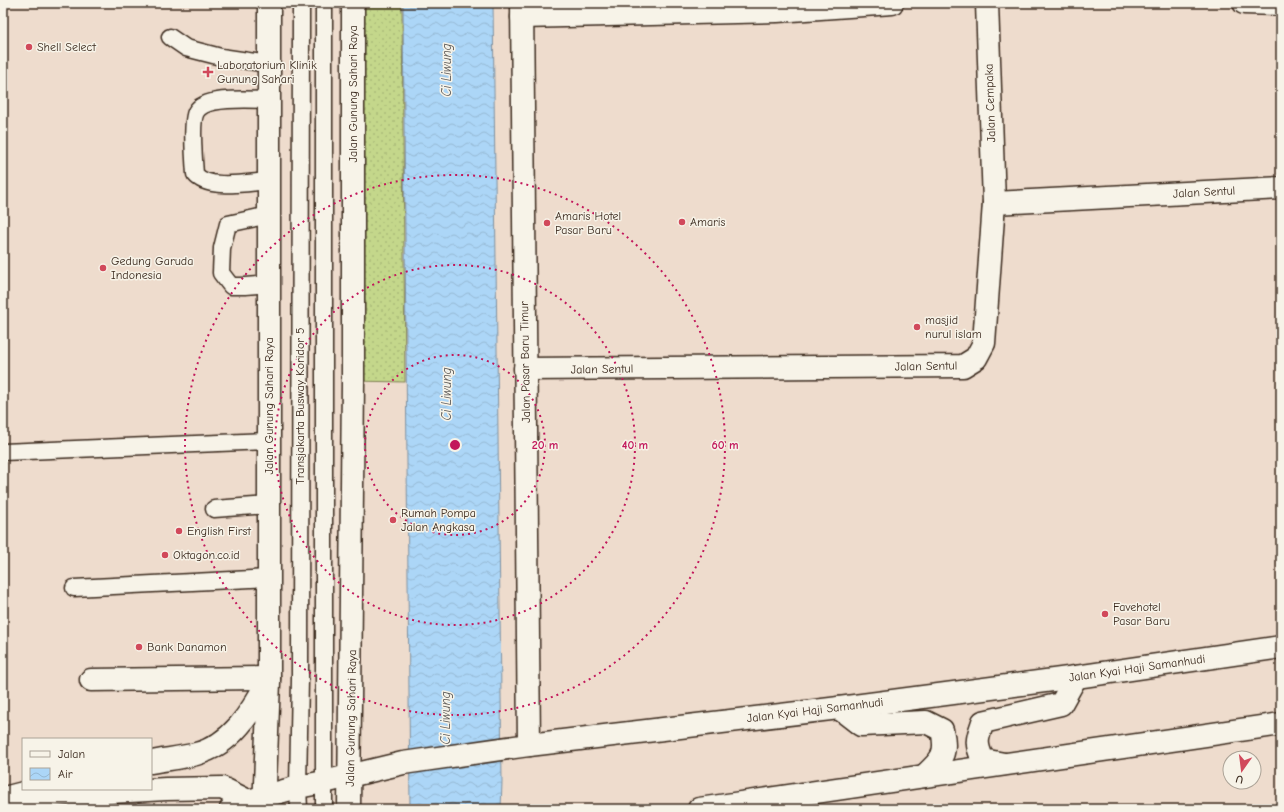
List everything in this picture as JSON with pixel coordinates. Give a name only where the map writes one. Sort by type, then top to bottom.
[{"type":"main road","name":"Jalan Gunung Sahari Raya","points":[[252,804],[269,678],[269,3]]},
{"type":"main road","name":"Jalan Gunung Sahari Raya","points":[[349,809],[351,776],[354,247],[353,3]]},
{"type":"main road","points":[[522,10],[778,11],[892,3]]},
{"type":"main road","name":"Jalan Cempaka","points":[[987,3],[994,204]]},
{"type":"main road","points":[[1244,3],[1281,4]]},
{"type":"main road","name":"Jalan Pasar Baru Timur","points":[[522,10],[529,745]]},
{"type":"main road","name":"Jalan Sentul","points":[[525,369],[963,366],[976,358],[984,343],[994,204],[1281,188]]},
{"type":"main road","name":"Jalan Kyai Haji Samanhudi","points":[[252,804],[298,787],[408,762],[529,745],[839,708],[1281,647]]},
{"type":"main road","points":[[1006,764],[982,760],[977,748],[978,735],[983,722],[1061,704],[1076,676]]},
{"type":"main road","points":[[91,680],[269,678],[255,704],[241,724],[217,746],[198,754],[152,762]]},
{"type":"main road","points":[[839,708],[861,725],[926,722],[942,730],[945,743],[940,760],[924,776]]},
{"type":"main road","points":[[699,809],[1281,724]]},
{"type":"main road","points":[[152,790],[222,788],[252,804]]},
{"type":"main road","points":[[4,798],[35,790]]},
{"type":"main road","points":[[4,798],[148,790]]},
{"type":"lane","name":"Transjakarta Busway Koridor 5","points":[[299,809],[300,3]]},
{"type":"lane","name":"Transjakarta Busway Koridor 5","points":[[324,3],[324,809]]},
{"type":"lane","points":[[170,37],[186,48],[221,57],[269,64]]},
{"type":"lane","points":[[269,181],[223,184],[209,182],[197,176],[195,174],[194,122],[196,112],[200,107],[218,100],[270,100]]},
{"type":"lane","points":[[269,215],[228,224],[222,248],[221,273],[231,286],[269,284]]},
{"type":"lane","points":[[3,452],[269,441]]},
{"type":"lane","points":[[214,509],[268,505]]},
{"type":"lane","points":[[74,588],[269,578]]},
{"type":"green space","points":[[355,3],[402,3],[405,382],[353,381]]},
{"type":"water","name":"Ci Liwung","points":[[403,3],[493,3],[502,782],[501,809],[410,809]]},
{"type":"place","name":"Shell Select","points":[[29,47]]},
{"type":"place","name":"Laboratorium Klinik Gunung Sahari","points":[[208,72]]},
{"type":"place","name":"Amaris","points":[[682,222]]},
{"type":"place","name":"Amaris Hotel Pasar Baru","points":[[547,223]]},
{"type":"place","name":"Gedung Garuda Indonesia","points":[[103,268]]},
{"type":"place","name":"masjid nurul islam","points":[[917,327]]},
{"type":"place","name":"Rumah Pompa Jalan Angkasa","points":[[393,520]]},
{"type":"place","name":"English First","points":[[179,531]]},
{"type":"place","name":"Oktagon.co.id","points":[[165,555]]},
{"type":"place","name":"Favehotel Pasar Baru","points":[[1105,614]]},
{"type":"place","name":"Bank Danamon","points":[[139,647]]}]
